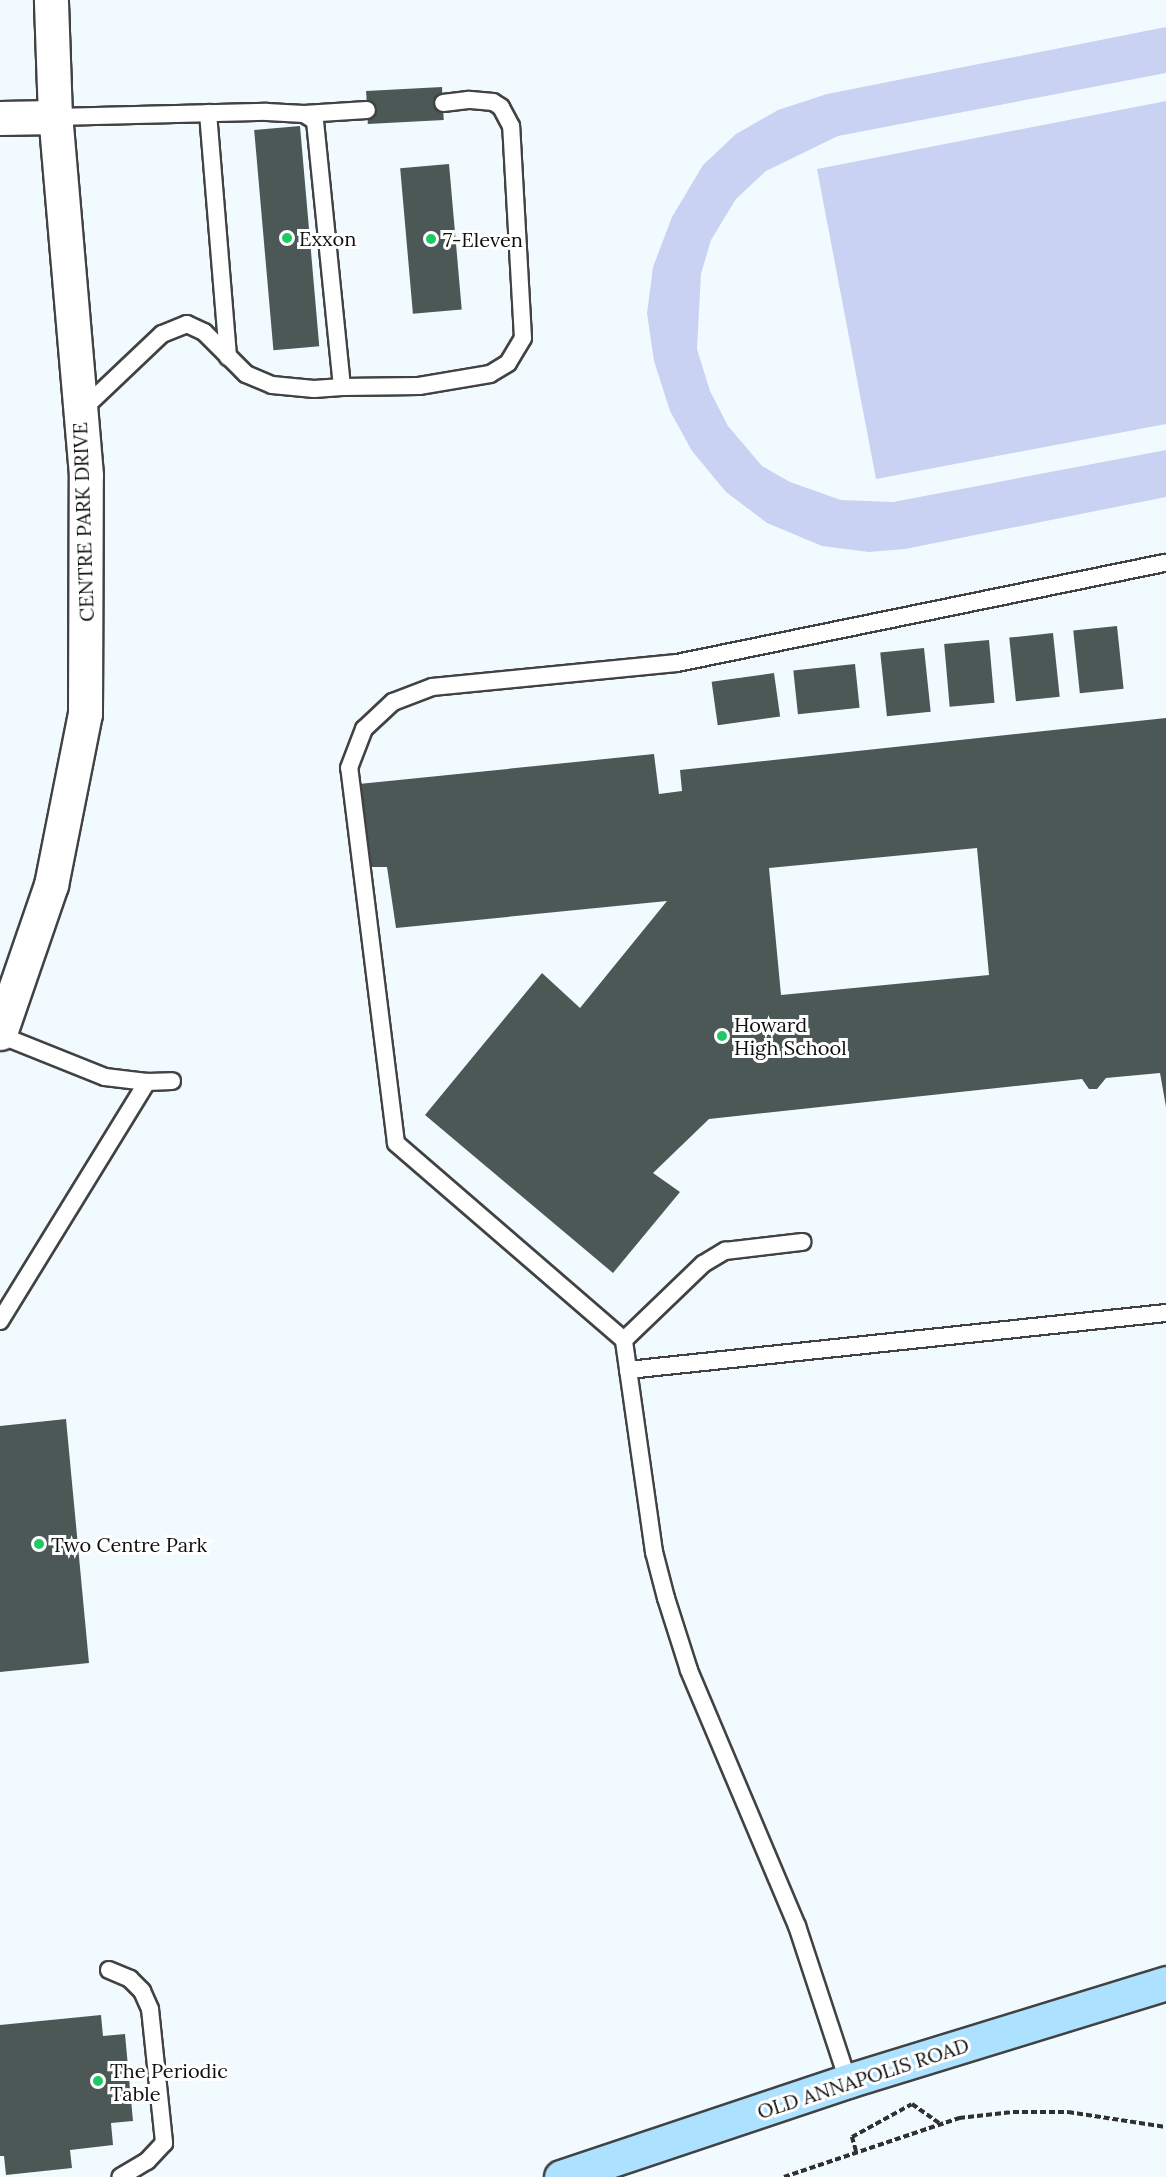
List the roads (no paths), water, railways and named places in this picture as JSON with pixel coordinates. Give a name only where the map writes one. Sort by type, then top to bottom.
[{"type":"main road","name":"OLD ANNAPOLIS ROAD","points":[[561,2177],[848,2081],[1166,1983]]},
{"type":"street","name":"CENTRE PARK DRIVE","points":[[0,1034],[51,885],[85,714],[88,570],[80,411],[55,117],[51,0]]},
{"type":"street","points":[[0,118],[55,117]]},
{"type":"lane","points":[[80,411],[162,334],[187,324],[204,332],[246,374],[272,385],[314,389],[419,386],[501,369],[517,353],[523,338],[511,126],[501,107],[493,102],[468,100],[443,103]]},
{"type":"lane","points":[[55,117],[208,113],[304,114],[368,110]]},
{"type":"lane","points":[[208,113],[228,357]]},
{"type":"lane","points":[[304,114],[315,121],[319,134],[342,387]]},
{"type":"lane","points":[[848,2081],[797,1926],[689,1670],[666,1598],[654,1552],[624,1340],[396,1143],[349,768],[364,729],[393,702],[432,687],[677,663],[1166,563]]},
{"type":"lane","points":[[0,1034],[105,1077],[147,1082],[172,1081]]},
{"type":"lane","points":[[0,1322],[147,1082]]},
{"type":"lane","points":[[624,1340],[703,1264],[725,1251],[802,1242]]},
{"type":"lane","points":[[628,1370],[1166,1313]]},
{"type":"lane","points":[[109,1970],[130,1979],[142,1991],[150,2009],[164,2142],[147,2162],[120,2177]]},
{"type":"place","name":"Exxon","points":[[287,238]]},
{"type":"place","name":"7-Eleven","points":[[431,239]]},
{"type":"place","name":"Howard High School","points":[[722,1036]]},
{"type":"place","name":"Two Centre Park","points":[[39,1544]]},
{"type":"place","name":"The Periodic Table","points":[[98,2081]]}]
